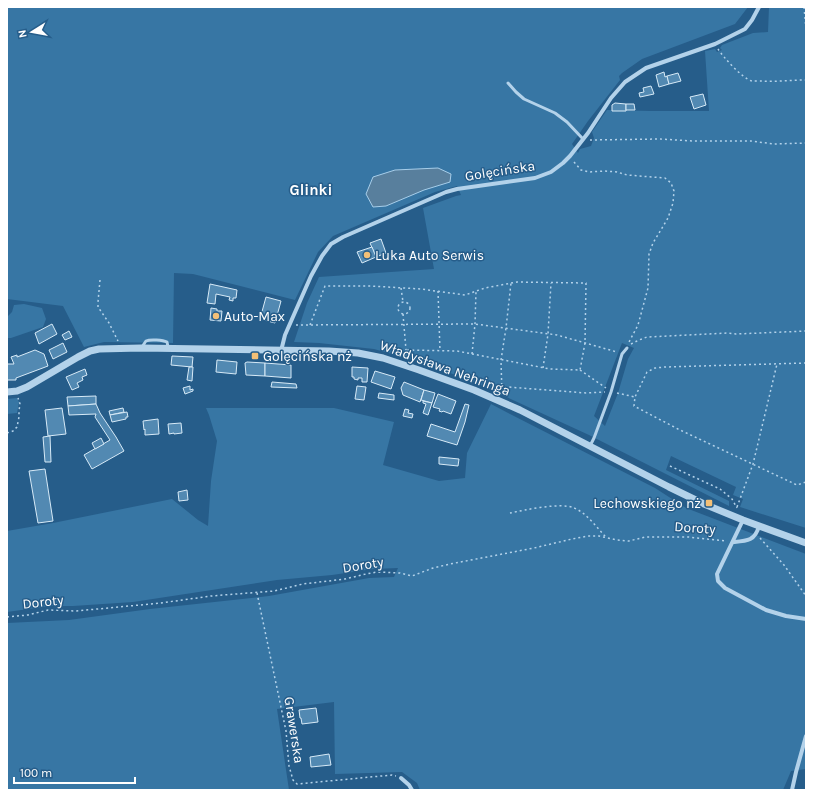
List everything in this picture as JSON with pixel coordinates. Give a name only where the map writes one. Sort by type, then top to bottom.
[{"type":"street","name":"Golęcińska","points":[[281,351],[284,339],[311,276],[322,256],[331,244],[343,237],[446,192],[457,189],[535,178],[552,172],[570,156],[588,133],[611,98],[625,82],[646,68],[715,44],[737,33],[745,28],[752,20],[759,7]]},
{"type":"street","name":"Władysława Nehringa","points":[[7,392],[17,391],[27,387],[66,363],[84,354],[99,349],[141,348],[347,352],[369,355],[390,360],[465,386],[520,410],[698,501],[743,520],[758,529],[806,543]]},
{"type":"street","points":[[743,520],[717,574],[718,581],[725,588],[766,610],[786,616],[806,619]]},
{"type":"street","name":"Doroty","points":[[733,542],[752,538],[758,529]]},
{"type":"street","points":[[792,790],[806,736]]},
{"type":"street","points":[[401,778],[412,790]]},
{"type":"lane","points":[[508,83],[524,99],[555,113],[567,122],[583,139]]},
{"type":"lane","points":[[590,446],[611,392],[622,354],[626,348]]},
{"type":"path","points":[[804,7],[806,29]]},
{"type":"path","points":[[715,44],[731,65],[751,81],[806,80]]},
{"type":"path","points":[[583,139],[751,141],[774,144],[806,142]]},
{"type":"path","points":[[570,156],[581,170],[589,172],[617,172],[627,175],[665,178],[671,183],[674,191],[668,218],[653,243],[649,254],[648,288],[644,307],[638,325],[626,348]]},
{"type":"path","points":[[100,280],[98,307],[119,342],[118,348]]},
{"type":"path","points":[[310,325],[325,286],[371,286],[438,291],[465,295],[486,288],[517,282],[586,283],[585,343],[580,370]]},
{"type":"path","points":[[511,283],[501,360],[502,396],[508,387],[586,393],[611,392]]},
{"type":"path","points":[[543,368],[548,334],[551,283]]},
{"type":"path","points":[[401,288],[402,302],[399,304],[397,310],[403,314]]},
{"type":"path","points":[[438,291],[440,351]]},
{"type":"path","points":[[472,354],[476,291]]},
{"type":"path","points":[[402,302],[406,303],[410,308],[407,313],[403,314]]},
{"type":"path","points":[[403,314],[406,350],[405,360]]},
{"type":"path","points":[[290,325],[475,324],[557,335],[622,354]]},
{"type":"path","points":[[626,348],[647,337],[806,331]]},
{"type":"path","points":[[406,350],[457,351],[543,368],[580,370],[611,392]]},
{"type":"path","points":[[806,363],[665,366],[654,368],[647,372],[635,397],[634,406],[678,429],[797,485],[806,482]]},
{"type":"path","points":[[737,507],[753,464],[777,364]]},
{"type":"path","points":[[618,393],[635,397]]},
{"type":"path","points":[[7,433],[15,430],[19,417],[20,401],[18,397],[15,397]]},
{"type":"path","points":[[670,466],[720,489],[732,499],[741,512],[743,520]]},
{"type":"path","points":[[510,513],[566,505],[583,513],[606,537]]},
{"type":"path","points":[[758,529],[763,542],[784,565],[806,596]]},
{"type":"path","name":"Doroty","points":[[7,617],[28,615],[48,610],[76,611],[161,604],[211,596],[274,591],[303,584],[345,579],[377,572],[400,573],[412,576],[433,568],[450,564],[588,536],[629,541],[645,537],[664,537],[733,542]]},
{"type":"path","name":"Grawerska","points":[[257,593],[286,731],[289,766],[293,780],[297,784],[392,775],[401,778]]},
{"type":"shaded area","points":[[7,7],[748,7],[735,24],[642,59],[622,73],[619,76],[620,80],[572,144],[578,153],[580,149],[591,146],[594,138],[592,132],[607,110],[709,111],[705,51],[715,49],[717,52],[722,50],[720,48],[722,45],[753,33],[768,32],[769,7],[806,7],[806,528],[740,507],[743,499],[733,495],[736,487],[671,456],[666,470],[729,501],[729,506],[589,435],[474,382],[421,362],[374,349],[294,342],[307,303],[319,277],[434,269],[423,208],[461,195],[457,186],[435,192],[333,236],[318,252],[295,300],[193,274],[174,273],[173,343],[104,342],[84,347],[63,306],[7,299]],"holes":[[[622,343],[634,348],[628,359],[618,393],[605,426],[594,416]]]},
{"type":"shaded area","points":[[438,168],[451,174],[450,182],[424,190],[386,206],[373,207],[366,194],[373,177],[395,170]]},
{"type":"shaded area","points":[[24,304],[42,308],[46,319],[43,327],[7,338],[7,317],[12,312],[14,305]]},
{"type":"shaded area","points":[[17,398],[19,402],[17,413],[7,414],[7,399]]},
{"type":"shaded area","points":[[491,404],[655,488],[686,508],[806,554],[806,769],[791,771],[783,790],[420,790],[417,783],[402,772],[335,774],[334,702],[277,709],[289,790],[7,790],[7,623],[69,620],[150,609],[269,596],[369,578],[394,577],[398,568],[373,569],[332,575],[277,580],[133,602],[50,606],[7,612],[7,531],[172,499],[198,520],[208,526],[211,481],[217,441],[206,408],[334,408],[394,422],[383,465],[439,481],[465,478],[467,453]]},
{"type":"building","points":[[664,72],[665,77],[667,76],[669,84],[659,87],[656,75]]},
{"type":"building","points":[[678,73],[681,81],[669,84],[667,76]]},
{"type":"building","points":[[651,86],[654,94],[640,97],[639,93],[644,92],[643,88]]},
{"type":"building","points":[[703,94],[706,105],[694,109],[690,97]]},
{"type":"building","points":[[615,103],[626,104],[626,111],[612,111],[612,105]]},
{"type":"building","points":[[626,104],[634,104],[635,110],[626,110]]},
{"type":"building","points":[[381,239],[386,253],[376,257],[370,243]]},
{"type":"building","name":"Luka Auto Serwis","points":[[372,247],[376,257],[362,263],[357,252]]},
{"type":"building","points":[[210,284],[237,290],[236,298],[233,298],[233,301],[229,300],[230,297],[216,294],[215,304],[207,303]]},
{"type":"building","points":[[266,297],[281,301],[275,323],[260,319]]},
{"type":"building","name":"Auto-Max","points":[[211,308],[217,309],[217,311],[222,311],[221,321],[210,320]]},
{"type":"building","points":[[52,324],[57,334],[39,344],[35,333]]},
{"type":"building","points":[[69,331],[72,337],[65,340],[62,335]]},
{"type":"building","points":[[63,343],[67,352],[53,359],[49,350]]},
{"type":"building","points":[[35,350],[44,354],[48,366],[16,378],[16,380],[7,380],[7,364],[14,364],[11,357],[17,355],[17,357]]},
{"type":"building","points":[[172,356],[193,357],[192,367],[171,365]]},
{"type":"building","points":[[217,360],[237,362],[236,374],[216,372]]},
{"type":"building","points":[[245,363],[265,363],[265,376],[246,375]]},
{"type":"building","points":[[265,363],[291,365],[291,378],[265,376]]},
{"type":"building","points":[[189,367],[193,367],[192,381],[187,380]]},
{"type":"building","points":[[352,367],[368,368],[367,382],[362,382],[362,378],[358,378],[358,380],[352,377]]},
{"type":"building","points":[[85,369],[87,375],[82,377],[83,380],[77,383],[79,387],[72,390],[66,377]]},
{"type":"building","points":[[375,371],[395,377],[391,389],[371,382]]},
{"type":"building","points":[[272,382],[296,384],[297,388],[271,387]]},
{"type":"building","points":[[404,382],[424,390],[420,402],[403,395],[401,388]]},
{"type":"building","points":[[190,386],[190,390],[193,389],[193,391],[185,394],[183,388]]},
{"type":"building","points":[[357,386],[366,387],[364,400],[355,399]]},
{"type":"building","points":[[424,390],[435,393],[432,403],[421,400]]},
{"type":"building","points":[[379,393],[394,395],[394,400],[378,398]]},
{"type":"building","points":[[438,394],[456,401],[451,414],[439,411],[440,409],[433,407]]},
{"type":"building","points":[[96,396],[96,404],[68,406],[67,397]]},
{"type":"building","points":[[423,401],[432,403],[428,415],[423,413],[426,404],[423,403]]},
{"type":"building","points":[[96,404],[124,451],[92,469],[84,455],[110,440],[95,417],[96,414],[69,415],[68,406]]},
{"type":"building","points":[[465,404],[469,405],[457,445],[427,436],[431,424],[455,432]]},
{"type":"building","points":[[62,408],[66,434],[48,436],[45,410]]},
{"type":"building","points":[[123,408],[124,412],[110,415],[109,411]]},
{"type":"building","points":[[405,409],[409,410],[408,413],[413,414],[412,418],[403,416]]},
{"type":"building","points":[[127,412],[128,417],[126,417],[126,419],[112,422],[110,415]]},
{"type":"building","points":[[158,419],[159,434],[145,435],[143,421]]},
{"type":"building","points":[[181,423],[182,433],[169,434],[168,424]]},
{"type":"building","points":[[50,436],[51,462],[45,462],[43,437]]},
{"type":"building","points":[[101,438],[104,444],[95,449],[92,443]]},
{"type":"building","points":[[439,457],[459,459],[458,466],[439,464]]},
{"type":"building","points":[[45,469],[53,521],[38,523],[29,471]]},
{"type":"building","points":[[187,490],[188,500],[179,501],[178,492]]},
{"type":"building","points":[[316,708],[318,722],[302,724],[299,710]]},
{"type":"building","points":[[329,754],[331,765],[311,767],[310,757]]},
{"type":"place","name":"Luka Auto Serwis","points":[[367,255]]},
{"type":"place","name":"Auto-Max","points":[[216,316]]},
{"type":"place","name":"Golęcińska nż","points":[[255,356]]},
{"type":"place","name":"Lechowskiego nż","points":[[709,503]]},
{"type":"district","name":"Glinki","points":[[311,190]]}]
